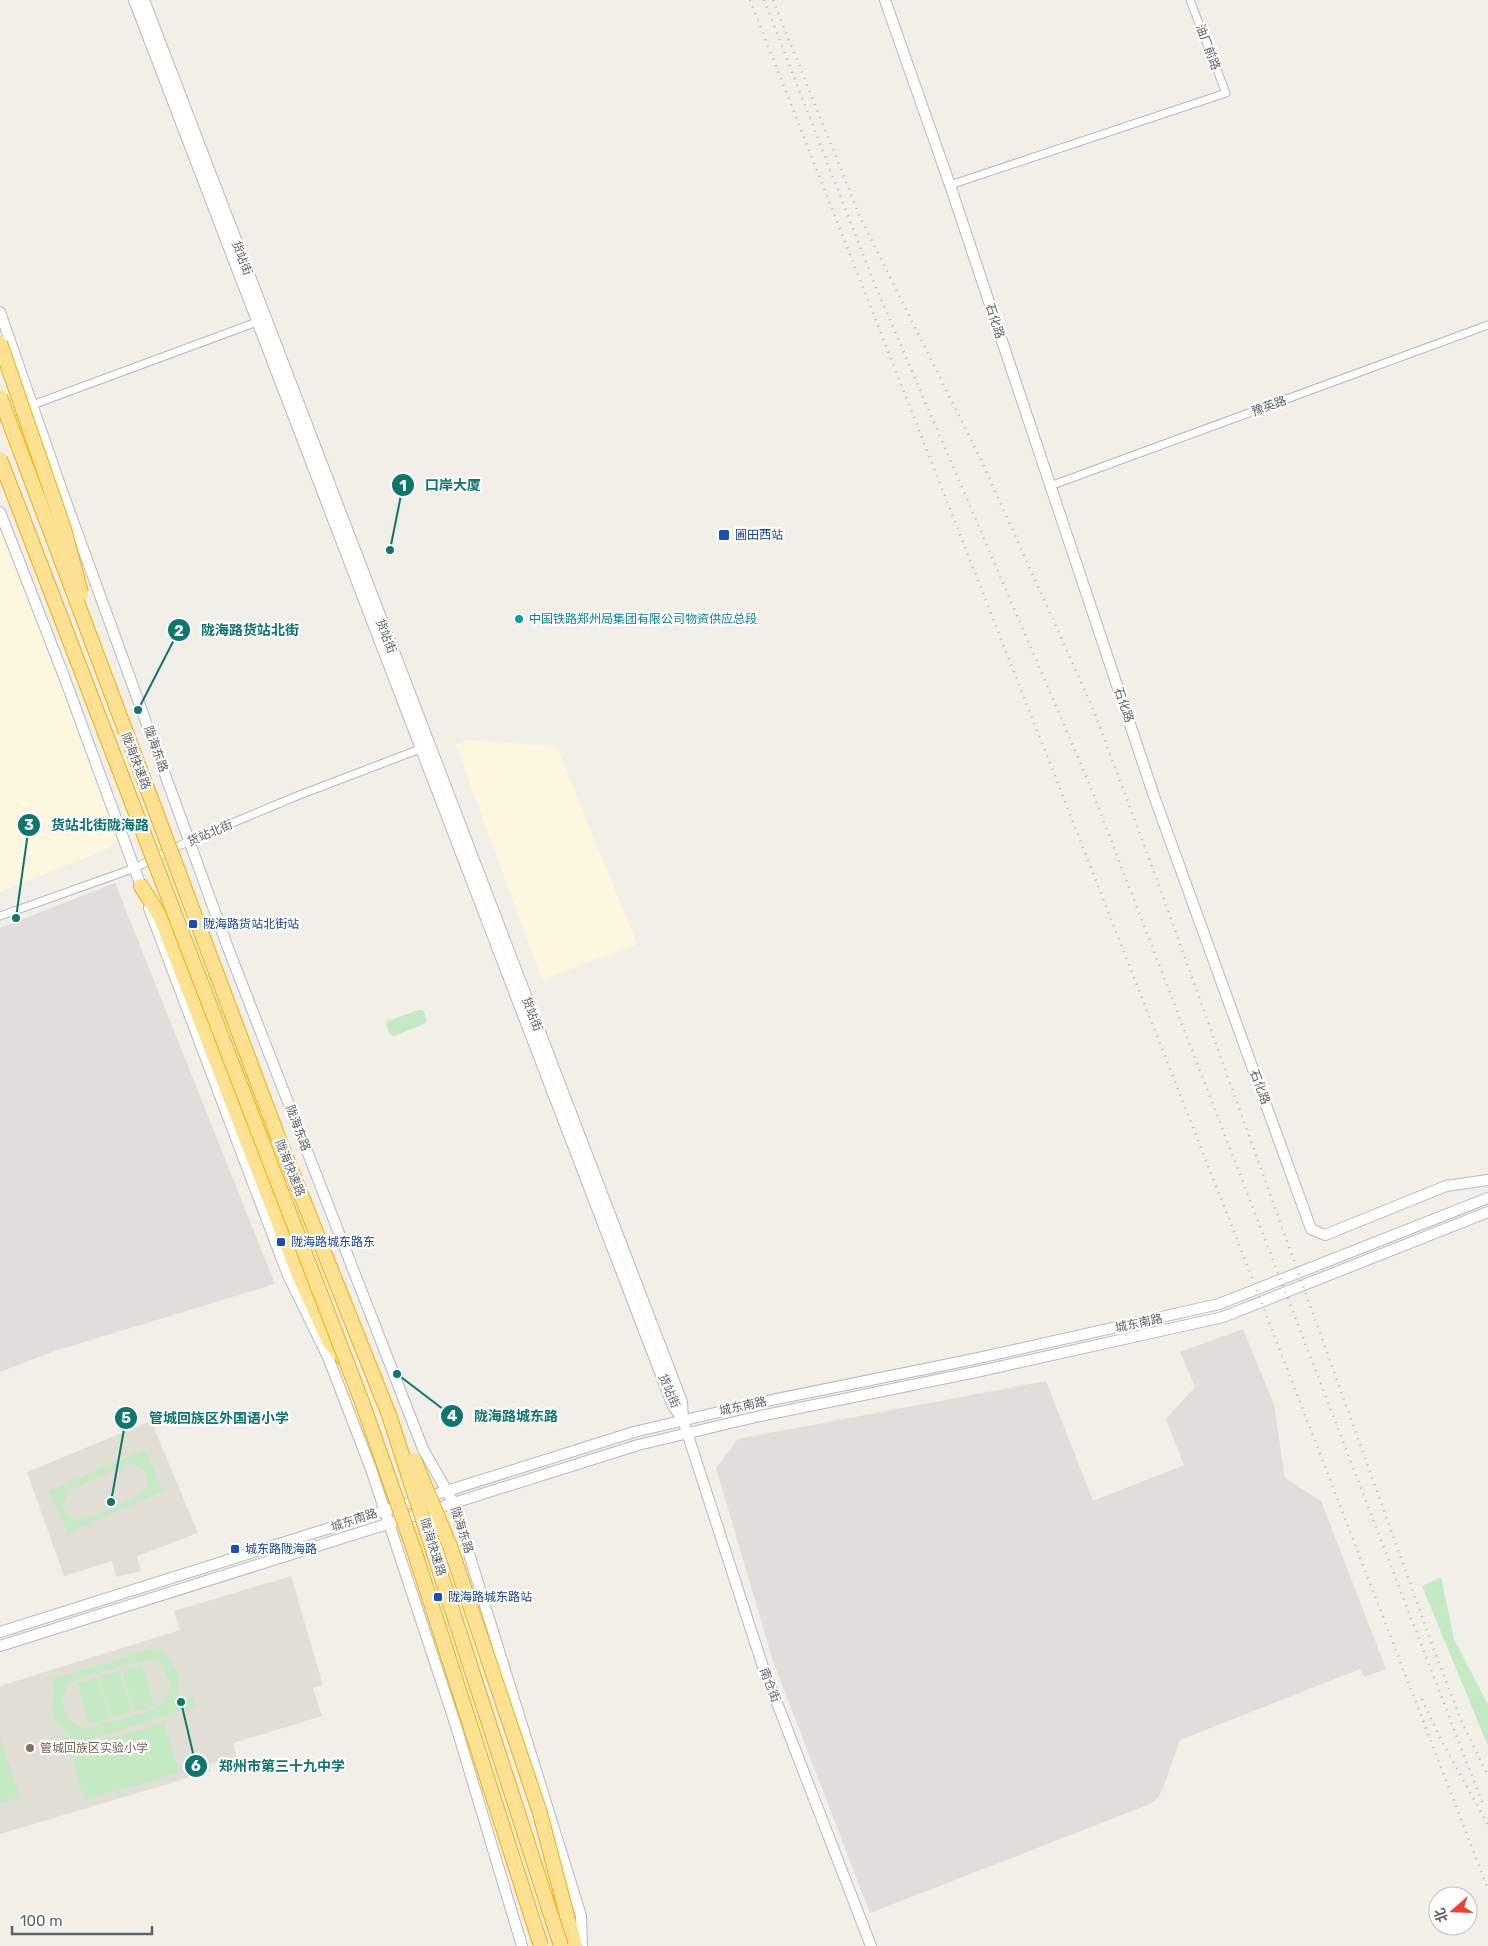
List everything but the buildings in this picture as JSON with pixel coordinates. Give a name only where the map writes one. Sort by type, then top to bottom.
[{"type":"highway","points":[[0,343],[64,529],[96,652]]},
{"type":"highway","name":"陇海快速路","points":[[0,397],[278,1137],[389,1415],[411,1478],[485,1717],[561,1946]]},
{"type":"highway","name":"陇海快速路","points":[[0,459],[349,1366],[414,1550],[541,1946]]},
{"type":"highway","points":[[141,886],[161,918],[299,1275],[329,1340],[349,1366]]},
{"type":"highway","points":[[361,1347],[396,1414],[450,1546],[540,1813],[575,1946]]},
{"type":"highway","points":[[531,1916],[537,1946]]},
{"type":"street","name":"货站街","points":[[134,0],[673,1406],[682,1420]]},
{"type":"street","name":"货站街","points":[[144,0],[682,1402],[682,1420]]},
{"type":"street","name":"石化路","points":[[885,0],[950,185],[1154,796],[1311,1229],[1325,1234],[1446,1186],[1488,1180]]},
{"type":"street","name":"油厂前路","points":[[950,185],[1226,93],[1190,0]]},
{"type":"street","name":"陇海东路","points":[[0,312],[64,497],[228,948],[423,1449],[453,1502],[581,1916],[582,1946]]},
{"type":"street","points":[[0,417],[257,322]]},
{"type":"street","name":"豫英路","points":[[1050,486],[1488,325]]},
{"type":"street","points":[[0,512],[65,679],[287,1273],[328,1357],[386,1510],[456,1726],[522,1946]]},
{"type":"street","name":"货站北街","points":[[0,916],[135,868],[189,841],[297,796],[420,749]]},
{"type":"street","name":"城东南路","points":[[0,1632],[596,1444],[682,1420],[974,1359],[1219,1304],[1488,1198]]},
{"type":"street","name":"城东南路","points":[[0,1646],[600,1456],[687,1432],[976,1372],[1223,1317],[1488,1212]]},
{"type":"street","name":"南仓街","points":[[682,1420],[762,1664],[871,1946]]},
{"type":"shaded area","points":[[0,525],[120,832],[119,839],[106,850],[0,892]]},
{"type":"shaded area","points":[[468,740],[550,746],[559,752],[637,944],[542,980],[456,745]]},
{"type":"shaded area","points":[[115,883],[275,1284],[55,1351],[0,1372],[0,928]]},
{"type":"shaded area","points":[[1243,1329],[1274,1405],[1285,1478],[1321,1501],[1386,1669],[1364,1677],[1360,1669],[1180,1740],[1163,1788],[1158,1798],[1150,1804],[870,1913],[773,1661],[716,1468],[738,1439],[1046,1381],[1093,1501],[1184,1465],[1166,1419],[1195,1387],[1180,1352]]},
{"type":"shaded area","points":[[151,1421],[198,1533],[137,1556],[141,1571],[116,1577],[112,1561],[64,1576],[27,1472]]},
{"type":"shaded area","points":[[291,1576],[323,1685],[313,1688],[322,1716],[233,1743],[237,1757],[209,1765],[211,1771],[0,1834],[0,1686],[180,1630],[174,1611]]},
{"type":"green space","points":[[418,1010],[423,1010],[427,1020],[424,1024],[394,1036],[389,1034],[386,1022]]},
{"type":"green space","points":[[145,1449],[163,1491],[68,1533],[49,1491]],"holes":[[[129,1464],[143,1470],[148,1478],[146,1487],[138,1496],[81,1520],[71,1517],[67,1513],[63,1504],[68,1491]]]},
{"type":"green space","points":[[1441,1577],[1454,1639],[1488,1705],[1488,1746],[1422,1586]]},
{"type":"green space","points":[[156,1648],[169,1658],[176,1671],[179,1686],[176,1702],[192,1697],[195,1707],[63,1747],[60,1738],[70,1735],[61,1727],[53,1714],[54,1687],[52,1679]],"holes":[[[144,1660],[160,1664],[169,1680],[169,1693],[163,1703],[157,1707],[132,1717],[86,1729],[69,1720],[63,1700],[65,1690],[73,1682]]]},
{"type":"green space","points":[[142,1664],[154,1705],[134,1711],[122,1670]]},
{"type":"green space","points":[[119,1671],[132,1712],[112,1718],[99,1677]]},
{"type":"green space","points":[[98,1678],[110,1718],[90,1724],[77,1684]]},
{"type":"green space","points":[[164,1722],[179,1772],[85,1801],[69,1751]]},
{"type":"green space","points":[[0,1738],[20,1797],[0,1804]]},
{"type":"railway","points":[[750,0],[1249,1270],[1488,1889]]},
{"type":"railway","points":[[764,0],[875,285],[1089,783],[1484,1807]]},
{"type":"railway","points":[[773,0],[860,217],[982,462],[1094,711],[1153,869],[1437,1658],[1461,1720],[1488,1776]]},
{"type":"railway","points":[[1422,1699],[1439,1736],[1488,1825]]},
{"type":"place","name":"圃田西站","points":[[724,535]]},
{"type":"place","name":"口岸大厦","points":[[390,550]]},
{"type":"place","name":"中国铁路郑州局集团有限公司物资供应总段","points":[[519,619]]},
{"type":"place","name":"陇海路货站北街","points":[[138,710]]},
{"type":"place","name":"货站北街陇海路","points":[[16,918]]},
{"type":"place","name":"陇海路货站北街站","points":[[193,924]]},
{"type":"place","name":"陇海路城东路东","points":[[281,1242]]},
{"type":"place","name":"陇海路城东路","points":[[397,1374]]},
{"type":"place","name":"管城回族区外国语小学","points":[[111,1502]]},
{"type":"place","name":"城东路陇海路","points":[[235,1549]]},
{"type":"place","name":"陇海路城东路站","points":[[438,1597]]},
{"type":"place","name":"郑州市第三十九中学","points":[[181,1702]]},
{"type":"place","name":"管城回族区实验小学","points":[[30,1748]]}]
